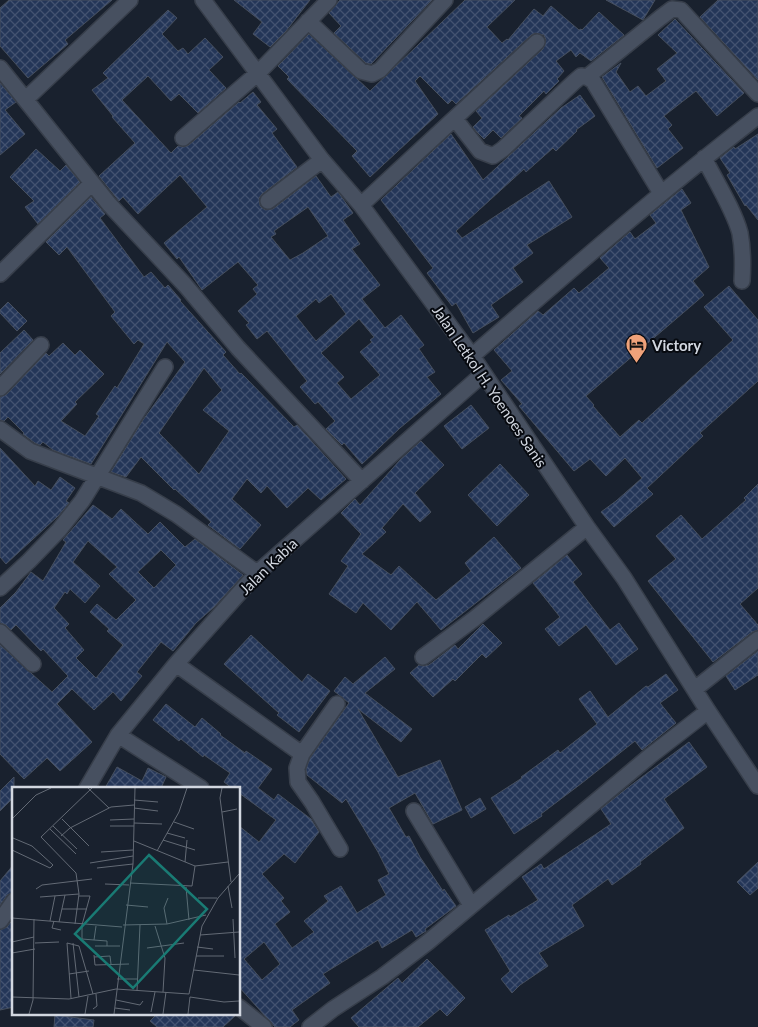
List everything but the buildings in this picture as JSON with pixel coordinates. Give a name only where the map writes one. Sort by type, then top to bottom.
[{"type":"street","points":[[26,100],[130,0]]},
{"type":"street","name":"Jalan Letkol H. Yoenoes Sanis","points":[[203,0],[322,160],[361,205],[472,356],[482,374],[587,528],[624,578],[708,712],[758,786]]},
{"type":"street","points":[[183,138],[258,73],[329,0]]},
{"type":"street","points":[[308,21],[361,71],[372,74],[380,70],[445,0]]},
{"type":"street","points":[[587,77],[672,9],[681,10],[758,94]]},
{"type":"street","points":[[361,205],[537,42]]},
{"type":"street","points":[[0,68],[109,204],[185,285],[238,348],[362,481]]},
{"type":"street","points":[[455,119],[480,151],[492,156],[503,149],[581,76],[587,77],[593,81],[662,193]]},
{"type":"street","points":[[472,356],[595,248],[758,116]]},
{"type":"street","points":[[704,158],[739,232],[743,257],[742,281]]},
{"type":"street","points":[[268,201],[322,160]]},
{"type":"street","points":[[0,274],[92,183]]},
{"type":"street","points":[[0,388],[41,345]]},
{"type":"street","points":[[0,588],[29,561],[82,501],[165,367]]},
{"type":"street","name":"Jalan Kabia","points":[[88,787],[118,735],[176,664],[257,573],[482,374]]},
{"type":"street","points":[[0,429],[30,451],[141,493],[169,510],[257,573]]},
{"type":"street","points":[[423,657],[474,619],[587,528]]},
{"type":"street","points":[[0,632],[32,664]]},
{"type":"street","points":[[695,689],[758,639]]},
{"type":"street","points":[[176,664],[302,754]]},
{"type":"street","points":[[337,704],[302,754],[297,768],[298,782],[340,849]]},
{"type":"street","points":[[310,1027],[382,977],[428,942],[642,762],[708,712]]},
{"type":"street","points":[[118,735],[199,787]]},
{"type":"street","points":[[414,811],[471,905]]},
{"type":"street","points":[[0,921],[12,904]]},
{"type":"street","points":[[240,1008],[264,1027]]},
{"type":"place","name":"Victory","points":[[636,364]]}]
